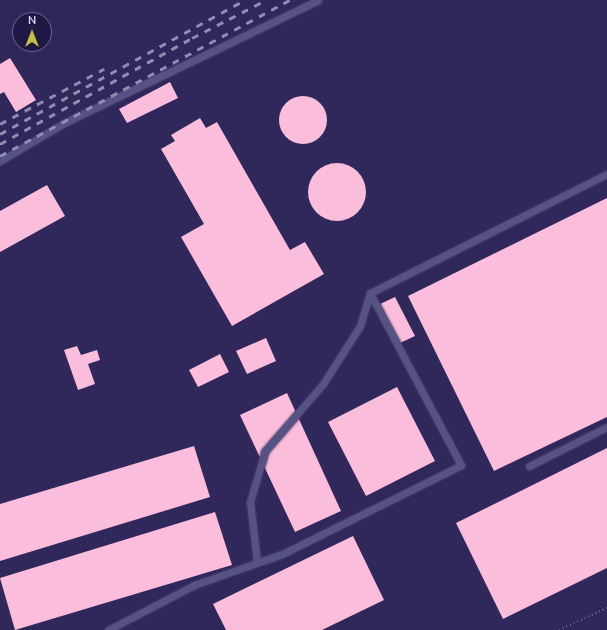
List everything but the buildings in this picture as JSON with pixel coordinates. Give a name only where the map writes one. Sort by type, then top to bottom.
[{"type":"lane","points":[[0,161],[64,123],[318,0]]},
{"type":"lane","points":[[257,562],[250,502],[265,451],[323,384],[360,326],[370,293],[607,174]]},
{"type":"lane","points":[[108,630],[194,584],[282,554],[461,465],[370,293]]},
{"type":"lane","points":[[529,466],[607,427]]},
{"type":"path","points":[[559,630],[607,608]]},
{"type":"shaded area","points":[[0,0],[607,0],[607,630],[0,630]]},
{"type":"railway","points":[[0,134],[245,0]]},
{"type":"railway","points":[[0,144],[192,38],[266,0]]},
{"type":"railway","points":[[0,156],[290,0]]},
{"type":"railway","points":[[0,124],[104,69]]}]
